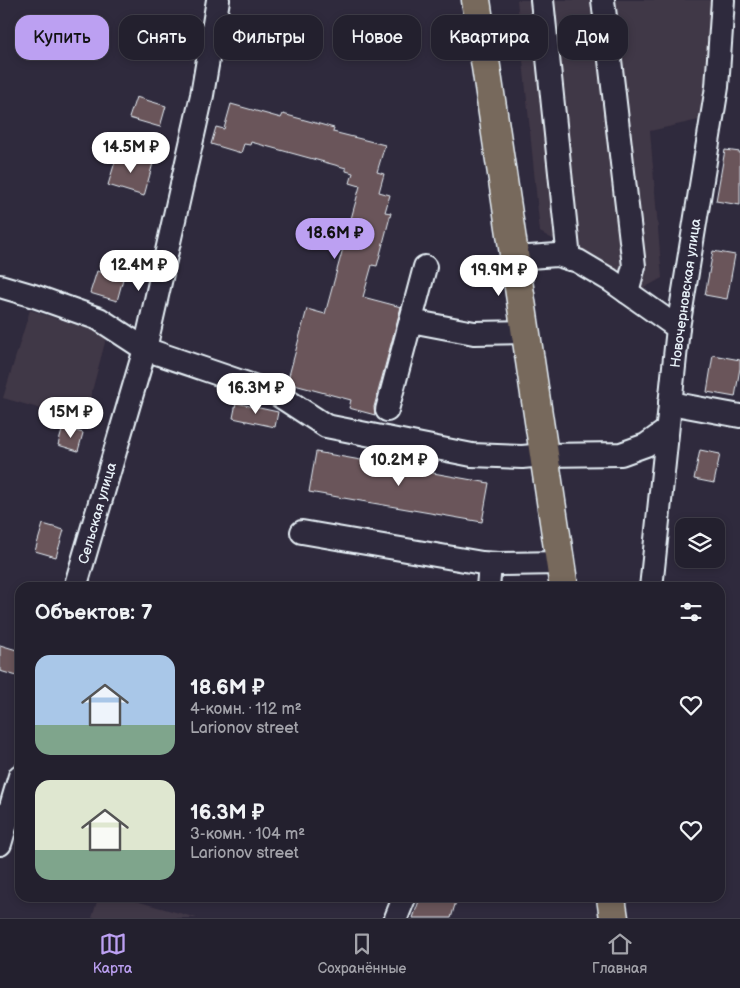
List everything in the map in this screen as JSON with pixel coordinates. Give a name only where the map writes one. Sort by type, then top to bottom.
[{"type":"main road","points":[[476,0],[562,575]]},
{"type":"main road","points":[[612,902],[614,918]]},
{"type":"street","name":"Сельская улица","points":[[78,582],[145,350],[202,95],[218,0]]},
{"type":"street","points":[[542,0],[569,259]]},
{"type":"street","points":[[603,0],[633,249],[634,266],[627,292]]},
{"type":"street","name":"Новочерновская улица","points":[[652,582],[678,328],[717,87],[723,0]]},
{"type":"street","points":[[515,258],[557,255],[578,262],[602,275],[678,328]]},
{"type":"street","points":[[387,410],[425,267]]},
{"type":"street","points":[[0,286],[34,296],[99,320],[145,350],[277,394],[326,426],[472,455],[522,457],[544,454],[621,454],[646,445],[667,430]]},
{"type":"street","points":[[411,321],[474,333],[526,332]]},
{"type":"street","points":[[670,403],[740,416]]},
{"type":"street","points":[[302,532],[562,575]]},
{"type":"street","points":[[488,582],[490,564]]},
{"type":"street","points":[[0,844],[15,793]]},
{"type":"street","points":[[396,918],[402,902]]},
{"type":"shaded area","points":[[517,0],[716,0],[703,119],[650,131],[662,278],[642,289],[540,232],[523,60],[548,60],[548,15],[518,15]]},
{"type":"shaded area","points":[[30,310],[107,335],[84,421],[3,398]]},
{"type":"shaded area","points":[[97,902],[139,902],[197,918],[92,918]]},
{"type":"building","points":[[136,97],[166,106],[160,127],[129,118]]},
{"type":"building","points":[[231,104],[281,118],[283,114],[334,128],[333,132],[385,145],[377,172],[384,174],[379,192],[390,195],[385,212],[391,213],[377,266],[372,265],[363,297],[401,307],[374,407],[375,415],[349,408],[351,400],[287,383],[307,309],[325,314],[360,186],[350,183],[353,173],[346,171],[346,168],[251,142],[250,145],[244,144],[241,153],[211,144],[216,127],[224,129]]},
{"type":"building","points":[[725,150],[740,152],[740,205],[716,201]]},
{"type":"building","points":[[118,152],[153,163],[144,196],[108,185]]},
{"type":"building","points":[[713,251],[735,255],[727,299],[705,295]]},
{"type":"building","points":[[97,271],[123,279],[117,301],[90,293]]},
{"type":"building","points":[[713,355],[740,360],[735,397],[707,392]]},
{"type":"building","points":[[236,403],[278,412],[275,427],[233,418]]},
{"type":"building","points":[[63,427],[83,433],[78,451],[58,445]]},
{"type":"building","points":[[700,450],[720,454],[714,483],[694,479]]},
{"type":"building","points":[[316,452],[489,483],[482,522],[309,492]]},
{"type":"building","points":[[43,524],[64,530],[56,557],[35,551]]},
{"type":"building","points":[[0,645],[15,650],[15,675],[0,671]]},
{"type":"building","points":[[419,902],[456,902],[451,918],[413,918]]}]
